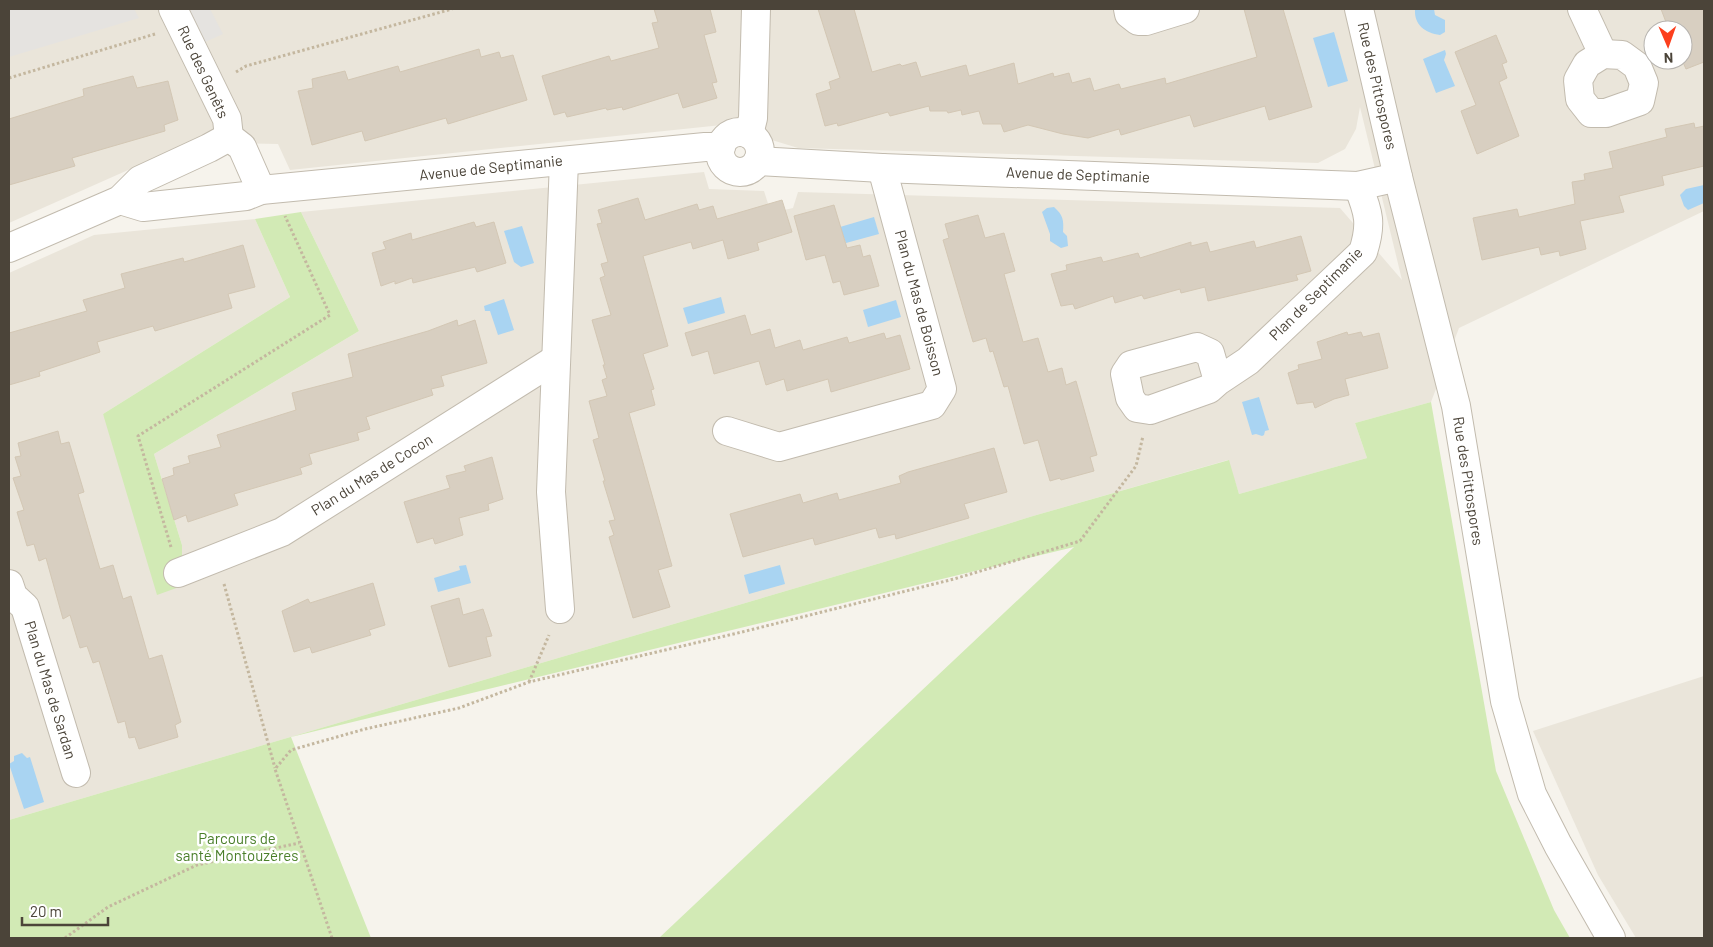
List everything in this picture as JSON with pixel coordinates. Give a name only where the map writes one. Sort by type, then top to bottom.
[{"type":"street","points":[[749,134],[754,118],[756,9]]},
{"type":"street","points":[[1128,9],[1129,14],[1138,21],[1146,21],[1184,9]]},
{"type":"street","name":"Rue des Pittospores","points":[[1359,9],[1398,177],[1456,406],[1505,701],[1532,794],[1611,938]]},
{"type":"street","points":[[1582,9],[1603,54]]},
{"type":"street","name":"Rue des Genêts","points":[[177,17],[227,119],[229,137]]},
{"type":"street","points":[[721,147],[724,139],[732,134],[740,132],[749,134],[757,141],[760,151],[758,161]]},
{"type":"street","points":[[9,248],[120,200],[140,180],[229,137],[242,147],[261,190]]},
{"type":"street","name":"Avenue de Septimanie","points":[[120,200],[143,207],[246,196],[261,190],[705,147],[721,147],[720,156],[724,162],[730,169],[737,171],[746,171],[758,161],[882,168],[1358,186],[1398,177]]},
{"type":"street","points":[[560,609],[551,492],[564,161]]},
{"type":"street","name":"Plan du Mas de Boisson","points":[[727,430],[779,448],[932,405],[942,389],[882,168]]},
{"type":"street","name":"Plan de Septimanie","points":[[1150,410],[1209,389],[1248,361],[1363,252],[1369,234],[1368,210],[1358,186]]},
{"type":"street","points":[[1150,410],[1137,408],[1130,398],[1125,374],[1131,364],[1197,347],[1210,353],[1218,381]]},
{"type":"street","name":"Plan du Mas de Cocon","points":[[178,573],[282,532],[556,359]]},
{"type":"street","name":"Plan du Mas de Sardan","points":[[10,592],[25,607],[76,773]]},
{"type":"path","points":[[211,85],[246,66],[452,9]]},
{"type":"path","points":[[9,78],[177,17]]},
{"type":"path","points":[[178,573],[138,436],[330,315],[281,207],[261,190]]},
{"type":"path","points":[[275,769],[291,750],[365,729],[459,708],[529,682],[742,632],[954,579],[1080,541],[1136,466],[1150,410]]},
{"type":"path","points":[[217,558],[264,734],[332,938]]},
{"type":"path","points":[[529,682],[560,609]]},
{"type":"path","points":[[65,938],[108,907],[197,865],[299,843]]},
{"type":"shaded area","points":[[9,9],[1704,9],[1704,211],[1459,328],[1431,402],[1355,423],[1367,458],[1239,494],[1228,460],[1033,516],[884,562],[9,820],[9,273],[94,235],[255,219],[290,297],[103,414],[182,586],[182,545],[154,454],[359,331],[301,212],[704,172],[709,189],[764,191],[771,213],[793,208],[798,192],[1340,208],[1402,280],[1360,107],[1356,129],[1345,149],[1318,163],[798,148],[722,125],[290,170],[278,144],[191,142],[9,223]]},
{"type":"shaded area","points":[[9,9],[134,9],[139,18],[9,57]]},
{"type":"shaded area","points":[[186,9],[210,9],[223,34],[203,43]]},
{"type":"shaded area","points":[[1704,676],[1704,938],[1636,938],[1598,875],[1533,731]]},
{"type":"green space","points":[[301,212],[359,331],[154,454],[182,545],[182,586],[157,595],[103,414],[290,297],[255,219]]},
{"type":"green space","name":"Parcours de santé Montouzères","points":[[1431,402],[1496,771],[1554,910],[1570,938],[659,938],[1074,547],[291,737],[371,938],[9,938],[9,820],[884,562],[1033,516],[1229,460],[1239,494],[1367,458],[1355,423]]},
{"type":"water","points":[[1415,9],[1434,9],[1435,15],[1445,20],[1445,32],[1440,35],[1425,30],[1416,20]]},
{"type":"water","points":[[1334,32],[1348,81],[1328,87],[1313,38]]},
{"type":"water","points":[[1445,50],[1444,60],[1455,86],[1436,93],[1423,59]]},
{"type":"water","points":[[1704,185],[1704,203],[1688,210],[1684,206],[1680,195],[1686,189]]},
{"type":"water","points":[[1054,207],[1061,215],[1063,232],[1067,236],[1068,246],[1061,248],[1050,241],[1050,234],[1042,212],[1047,208]]},
{"type":"water","points":[[874,217],[879,234],[846,243],[840,227]]},
{"type":"water","points":[[522,226],[534,263],[521,267],[514,262],[504,231]]},
{"type":"water","points":[[721,297],[725,313],[688,324],[683,308]]},
{"type":"water","points":[[504,299],[514,330],[498,335],[490,311],[485,311],[484,306]]},
{"type":"water","points":[[896,300],[901,317],[868,327],[863,310]]},
{"type":"water","points":[[1259,397],[1269,430],[1265,431],[1262,436],[1252,435],[1242,402]]},
{"type":"water","points":[[466,565],[471,583],[438,592],[434,578],[460,570],[459,566]]},
{"type":"water","points":[[780,565],[785,584],[749,594],[744,575]]},
{"type":"water","points":[[22,753],[27,758],[30,757],[44,802],[24,809],[9,764],[14,761],[14,756]]},
{"type":"building","points":[[654,9],[710,9],[716,32],[704,35],[717,82],[712,83],[717,98],[683,108],[678,93],[623,110],[622,107],[607,110],[606,108],[567,117],[565,112],[554,115],[542,76],[609,56],[611,61],[659,48],[652,23],[658,22]]},
{"type":"building","points":[[818,9],[854,9],[872,72],[900,64],[902,66],[916,62],[921,77],[966,65],[969,76],[1014,63],[1018,84],[1053,73],[1054,77],[1069,73],[1072,83],[1090,78],[1094,91],[1119,84],[1121,89],[1165,78],[1166,84],[1257,57],[1244,9],[1283,9],[1312,107],[1269,120],[1265,106],[1194,127],[1190,115],[1121,135],[1119,129],[1088,138],[1028,125],[1004,132],[1001,124],[983,124],[979,111],[962,115],[961,110],[948,113],[947,111],[930,111],[929,106],[890,116],[888,112],[838,126],[837,123],[825,126],[816,94],[831,89],[829,82],[840,78]]},
{"type":"building","points":[[1661,9],[1704,9],[1704,62],[1693,66],[1693,20],[1665,20]]},
{"type":"building","points":[[1496,35],[1507,62],[1502,64],[1507,78],[1499,82],[1519,136],[1477,154],[1461,111],[1476,105],[1455,52]]},
{"type":"building","points":[[479,49],[481,57],[499,52],[501,58],[513,55],[527,100],[448,124],[446,118],[365,141],[362,131],[312,145],[298,91],[313,88],[312,79],[345,71],[348,80],[398,66],[400,72]]},
{"type":"building","points":[[133,76],[137,88],[168,81],[178,120],[164,125],[165,131],[72,158],[75,166],[9,185],[9,119],[84,96],[83,89]]},
{"type":"building","points":[[1694,123],[1695,128],[1704,126],[1704,166],[1662,176],[1664,185],[1619,196],[1624,212],[1580,221],[1586,249],[1560,256],[1559,251],[1541,255],[1539,247],[1482,260],[1473,218],[1517,209],[1519,217],[1575,204],[1572,182],[1585,180],[1584,174],[1613,168],[1609,152],[1667,137],[1665,129]]},
{"type":"building","points":[[638,198],[645,220],[697,204],[699,210],[713,206],[717,219],[782,200],[792,232],[757,243],[759,250],[728,259],[723,240],[693,249],[691,242],[643,256],[668,346],[643,354],[654,389],[651,390],[655,405],[629,413],[672,566],[658,570],[670,607],[633,618],[609,537],[614,535],[609,521],[615,520],[593,440],[599,438],[589,401],[607,396],[602,380],[607,378],[603,365],[605,365],[592,320],[611,315],[600,278],[605,276],[601,264],[608,262],[597,224],[602,223],[598,210]]},
{"type":"building","points":[[834,205],[847,248],[860,245],[863,257],[870,255],[879,286],[844,295],[840,281],[833,283],[825,255],[806,260],[794,216]]},
{"type":"building","points":[[978,215],[985,238],[1004,233],[1015,271],[1004,274],[1023,342],[1038,338],[1048,372],[1062,368],[1066,385],[1076,381],[1097,455],[1090,457],[1094,471],[1050,481],[1038,440],[1024,444],[1008,386],[1004,387],[993,351],[990,352],[986,338],[973,342],[943,240],[949,238],[945,224]]},
{"type":"building","points":[[474,222],[476,227],[494,222],[506,263],[477,272],[475,267],[413,283],[412,278],[395,284],[395,281],[381,286],[372,253],[386,249],[383,242],[411,233],[412,240]]},
{"type":"building","points":[[1301,236],[1311,271],[1296,275],[1298,280],[1208,301],[1205,287],[1181,293],[1180,289],[1144,299],[1142,295],[1115,303],[1113,296],[1075,309],[1073,304],[1061,306],[1051,274],[1067,270],[1066,265],[1101,257],[1103,262],[1138,253],[1140,258],[1191,242],[1191,246],[1207,242],[1210,252],[1254,241],[1256,248]]},
{"type":"building","points":[[243,245],[255,287],[228,294],[232,308],[155,331],[153,326],[97,342],[100,352],[39,372],[40,376],[9,385],[9,333],[87,311],[83,300],[125,288],[121,274],[183,258],[184,262]]},
{"type":"building","points":[[745,315],[751,335],[770,329],[775,348],[800,340],[803,350],[847,337],[849,343],[884,333],[886,339],[900,335],[910,369],[831,392],[828,379],[787,391],[784,379],[766,385],[759,361],[714,374],[708,351],[692,356],[685,333]]},
{"type":"building","points":[[457,320],[458,326],[475,320],[487,363],[441,376],[444,386],[431,389],[433,395],[366,417],[370,429],[357,433],[359,440],[309,454],[312,464],[300,468],[302,474],[234,494],[238,505],[188,522],[186,515],[174,520],[162,479],[174,475],[173,468],[190,463],[188,456],[221,447],[217,435],[296,410],[292,393],[353,377],[348,354],[428,331]]},
{"type":"building","points":[[1347,332],[1348,335],[1361,332],[1363,337],[1379,333],[1388,368],[1345,379],[1349,395],[1334,399],[1315,408],[1313,402],[1297,404],[1288,373],[1299,369],[1298,365],[1322,359],[1317,342]]},
{"type":"building","points":[[58,431],[61,444],[69,442],[84,492],[78,494],[100,569],[113,565],[123,599],[131,596],[149,659],[162,655],[181,722],[175,725],[178,737],[139,749],[135,737],[129,738],[125,721],[118,723],[99,661],[93,663],[87,646],[80,648],[70,615],[63,619],[46,558],[39,561],[34,544],[27,546],[17,512],[24,510],[13,478],[21,476],[15,457],[21,456],[18,443]]},
{"type":"building","points":[[994,448],[1007,492],[964,504],[969,518],[896,539],[895,534],[879,538],[876,528],[815,545],[813,538],[743,557],[730,514],[800,494],[803,503],[837,493],[839,500],[901,483],[899,476],[908,472]]},
{"type":"building","points":[[492,457],[503,499],[488,504],[489,510],[459,518],[463,535],[435,544],[433,538],[417,543],[404,502],[450,488],[446,476],[466,471],[464,466]]},
{"type":"building","points":[[373,583],[385,625],[369,630],[371,635],[312,653],[310,647],[294,652],[282,611],[308,599],[310,603]]},
{"type":"building","points":[[459,598],[463,615],[483,609],[492,636],[486,637],[491,656],[449,667],[431,606]]}]
